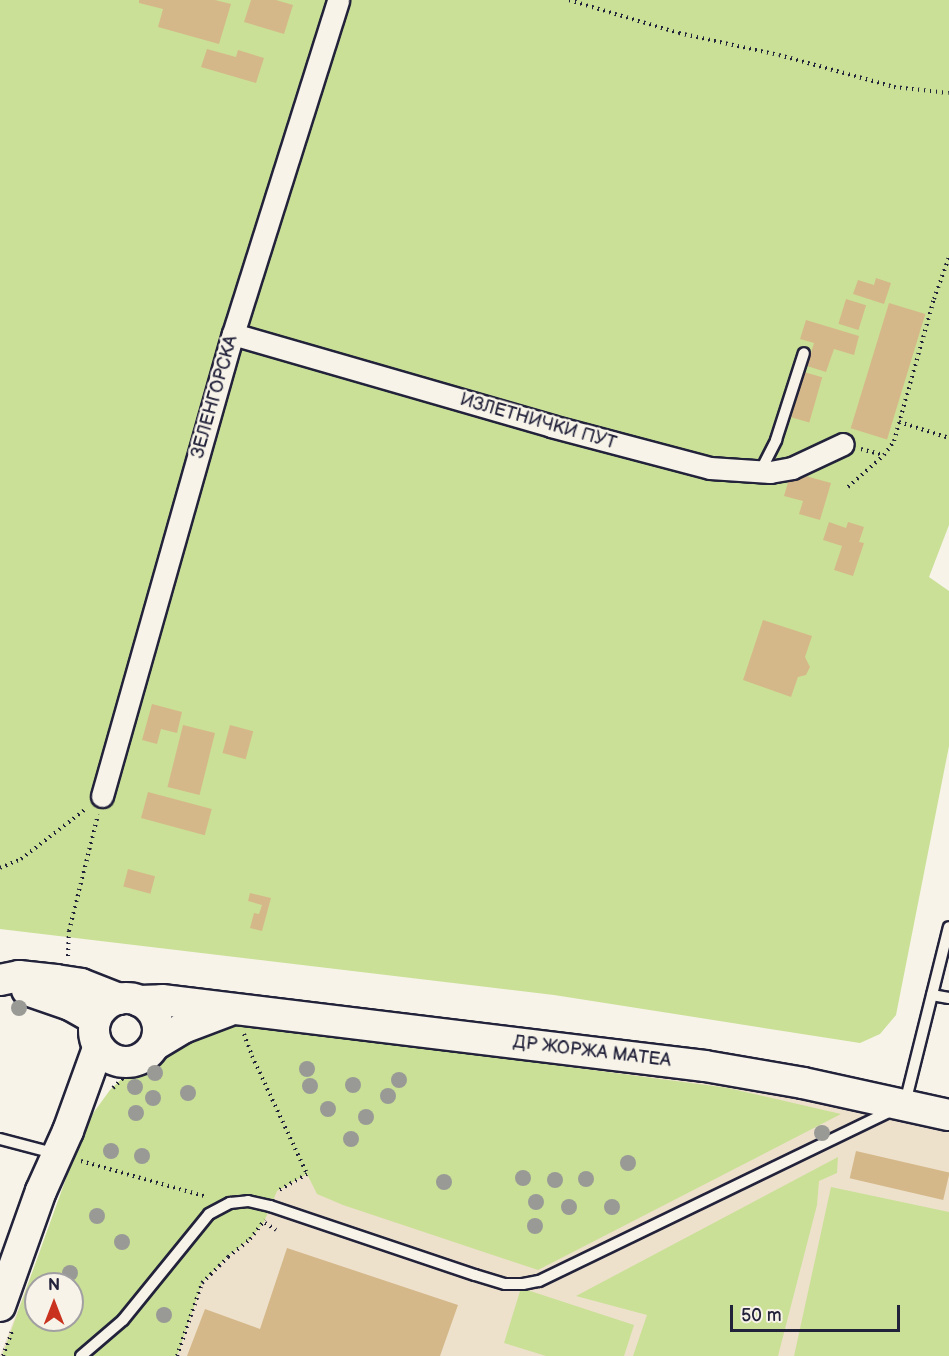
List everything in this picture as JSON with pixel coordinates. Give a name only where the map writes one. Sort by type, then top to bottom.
[{"type":"main road","name":"ДР ЖОРЖА МАТЕА","points":[[0,980],[19,976],[56,980],[81,984],[129,1000],[162,1000],[705,1066],[949,1115]]},
{"type":"main road","name":"ДР ЖОРЖА МАТЕА","points":[[0,980],[57,999],[97,1034]]},
{"type":"main road","points":[[7,1317],[66,1148],[97,1034],[101,1010],[129,1000],[154,1014],[158,1035],[144,1056],[109,1058],[97,1034]]},
{"type":"main road","name":"ДР ЖОРЖА МАТЕА","points":[[66,1148],[79,1123],[107,1084],[183,1028],[232,1009]]},
{"type":"street","name":"ЗЕЛЕНГОРСКА","points":[[102,796],[233,334],[338,0]]},
{"type":"street","name":"ИЗЛЕТНИЧКИ ПУТ","points":[[233,334],[686,463],[735,472],[792,468],[843,444]]},
{"type":"lane","points":[[760,472],[776,440],[804,353]]},
{"type":"lane","points":[[81,1356],[123,1320],[209,1214],[230,1203],[248,1201],[270,1206],[475,1275],[505,1284],[523,1284],[539,1281],[905,1105],[949,927]]},
{"type":"lane","points":[[932,995],[949,998]]},
{"type":"lane","points":[[0,1139],[66,1148]]},
{"type":"path","points":[[569,0],[679,33],[779,56],[894,87],[949,93]]},
{"type":"path","points":[[848,488],[889,449],[899,422],[933,299],[949,257]]},
{"type":"path","points":[[899,422],[949,438]]},
{"type":"path","points":[[0,868],[21,860],[102,796]]},
{"type":"path","points":[[69,931],[102,796]]},
{"type":"path","points":[[110,1090],[144,1056]]},
{"type":"path","points":[[66,1148],[230,1203]]},
{"type":"path","points":[[3,1356],[7,1317]]},
{"type":"shaded area","points":[[224,1025],[725,1079],[949,1128],[949,1356],[0,1356],[24,1294],[24,1332],[84,1332],[84,1272],[33,1272],[89,1126]]},
{"type":"green space","points":[[0,0],[949,0],[949,525],[929,577],[949,591],[949,746],[896,1015],[880,1034],[860,1043],[554,995],[0,929]]},
{"type":"green space","points":[[210,1023],[246,1024],[728,1088],[841,1114],[538,1270],[343,1205],[317,1194],[307,1174],[277,1191],[264,1222],[250,1239],[227,1257],[202,1283],[177,1356],[2,1356],[24,1295],[24,1332],[84,1332],[84,1272],[32,1272],[86,1123],[110,1090],[132,1069]]},
{"type":"green space","points":[[838,1157],[837,1173],[819,1181],[817,1205],[778,1356],[633,1356],[647,1315],[576,1296]]},
{"type":"green space","points":[[831,1187],[949,1212],[949,1356],[794,1356]]},
{"type":"green space","points":[[521,1288],[634,1325],[624,1356],[546,1356],[504,1343]]},
{"type":"building","points":[[139,0],[215,0],[231,4],[219,44],[158,27],[163,9],[139,3]]},
{"type":"building","points":[[251,0],[276,0],[293,5],[284,34],[244,22]]},
{"type":"building","points":[[207,49],[236,57],[238,50],[264,58],[256,83],[201,67]]},
{"type":"building","points":[[876,278],[891,283],[884,304],[853,294],[858,280],[874,285]]},
{"type":"building","points":[[846,299],[866,305],[858,330],[838,324]]},
{"type":"building","points":[[889,303],[925,314],[887,439],[851,428]]},
{"type":"building","points":[[806,320],[859,336],[854,355],[834,349],[826,372],[807,366],[814,343],[800,339]]},
{"type":"building","points":[[804,372],[822,377],[809,422],[791,417]]},
{"type":"building","points":[[791,472],[831,483],[820,520],[799,514],[803,501],[784,496]]},
{"type":"building","points":[[829,522],[846,528],[848,522],[864,527],[859,542],[864,543],[853,576],[834,570],[842,546],[823,540]]},
{"type":"building","points":[[763,620],[812,636],[805,657],[810,667],[806,675],[798,677],[791,697],[743,680]]},
{"type":"building","points":[[152,704],[182,712],[177,733],[161,729],[157,744],[142,740]]},
{"type":"building","points":[[183,725],[215,733],[200,795],[168,787]]},
{"type":"building","points":[[230,725],[253,731],[246,759],[222,753]]},
{"type":"building","points":[[148,792],[212,809],[205,835],[141,818]]},
{"type":"building","points":[[128,869],[155,876],[150,894],[123,886]]},
{"type":"building","points":[[250,893],[271,898],[262,931],[250,928],[254,913],[259,914],[262,905],[248,901]]},
{"type":"building","points":[[856,1151],[949,1172],[943,1200],[850,1178]]},
{"type":"building","points":[[287,1248],[458,1305],[440,1356],[187,1356],[205,1309],[260,1329]]}]
